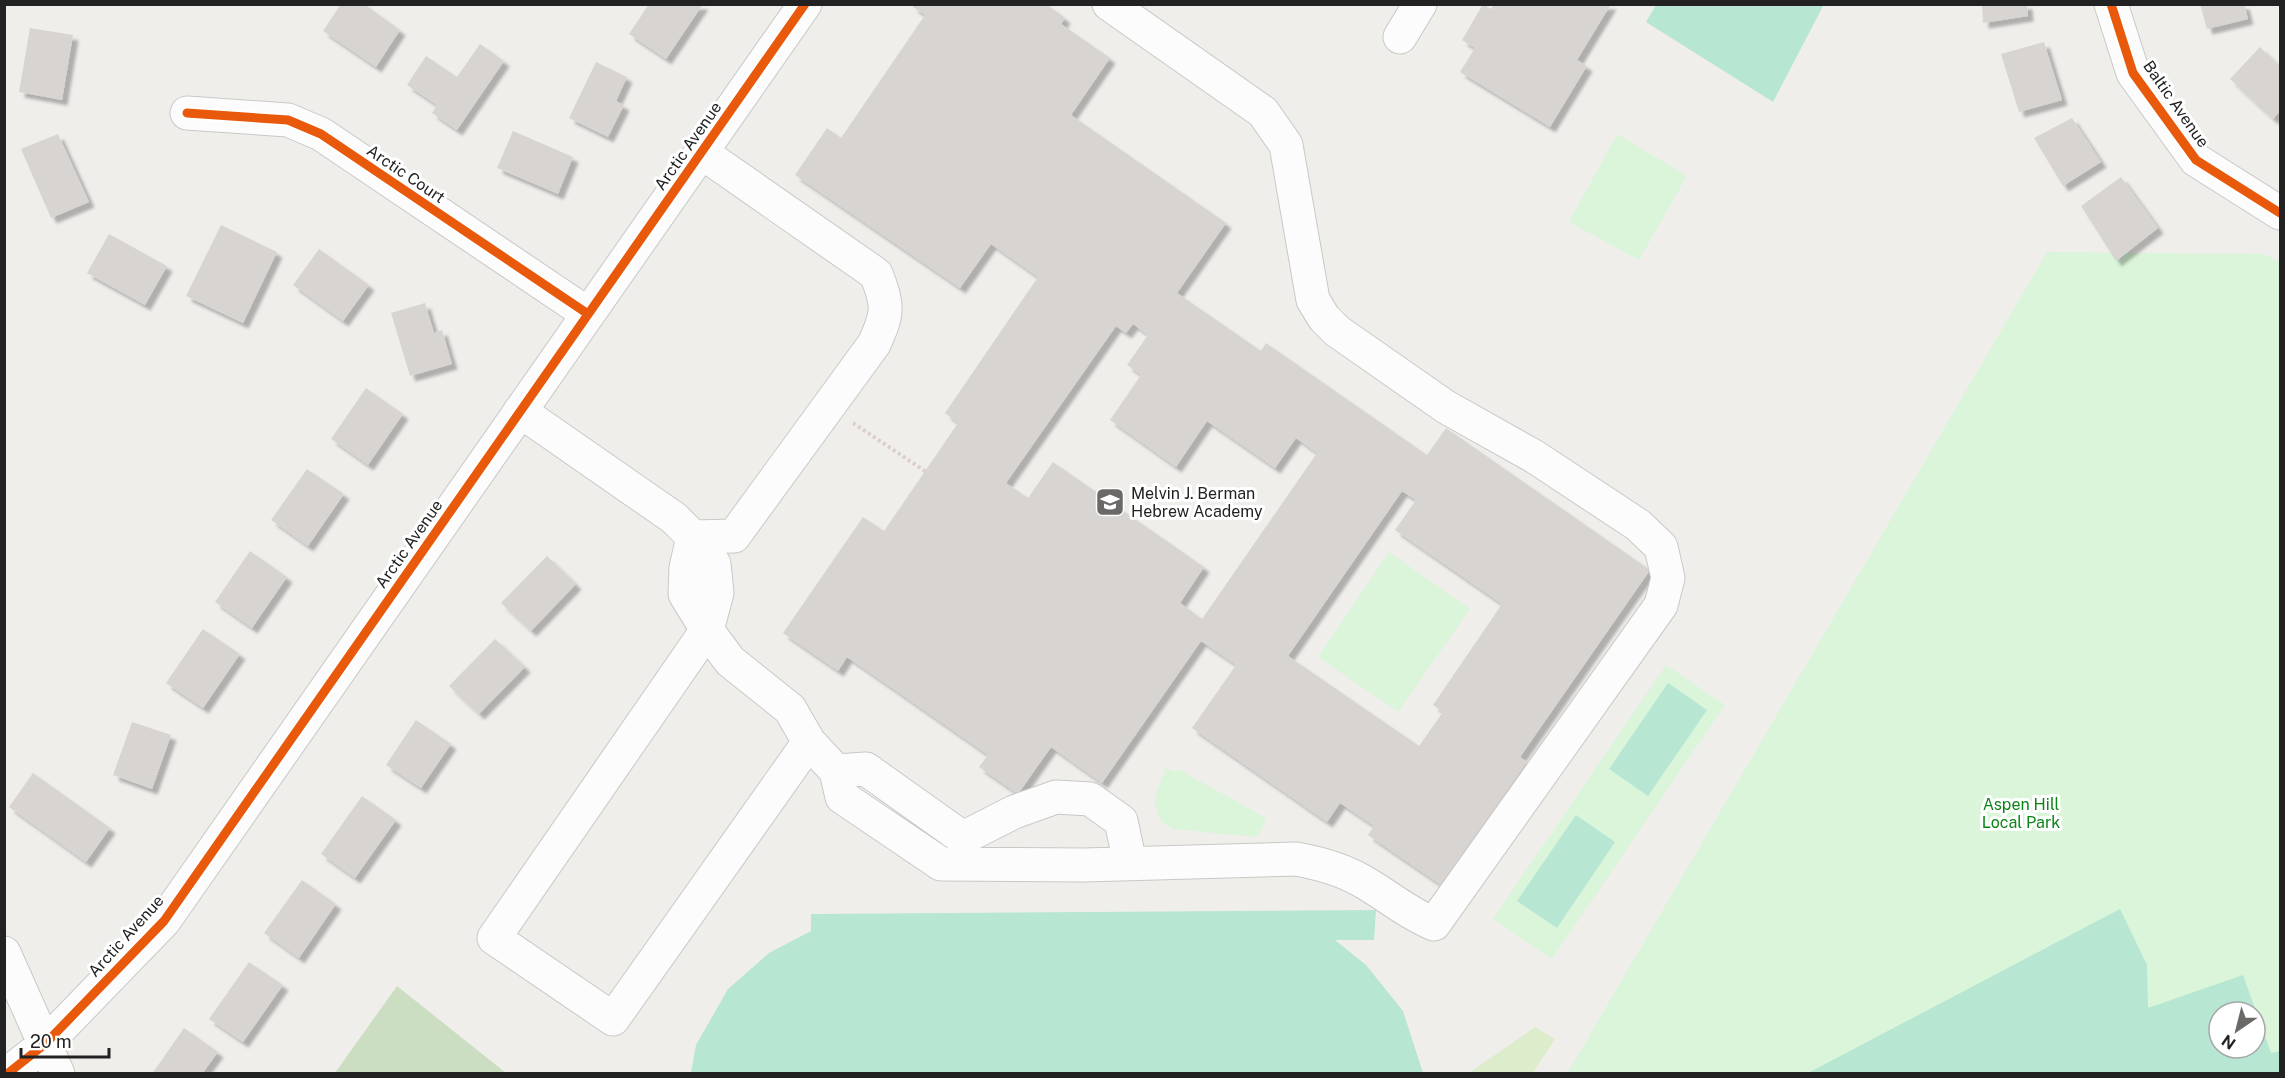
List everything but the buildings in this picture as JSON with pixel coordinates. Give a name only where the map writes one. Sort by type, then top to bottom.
[{"type":"street","name":"Arctic Avenue","points":[[7,1074],[45,1044],[164,921],[805,4]]},
{"type":"street","points":[[707,630],[730,661],[790,709],[809,742],[836,771],[842,797],[941,864],[1130,863],[1296,858],[1325,865],[1361,880],[1416,917],[1434,924],[1660,605],[1668,578],[1661,547],[1638,525],[1535,457],[1446,407],[1338,331],[1324,318],[1313,300],[1286,145],[1263,112],[1109,4]]},
{"type":"street","points":[[1400,37],[1420,4]]},
{"type":"street","name":"Baltic Avenue","points":[[2111,4],[2133,73],[2196,160],[2280,213]]},
{"type":"street","name":"Arctic Court","points":[[187,113],[288,120],[321,134],[588,314]]},
{"type":"street","points":[[693,537],[734,536],[874,344],[885,320],[884,294],[876,274],[701,152]]},
{"type":"street","points":[[520,411],[674,518],[693,537],[714,564],[717,593],[707,630],[494,938],[613,1019],[809,742]]},
{"type":"street","points":[[836,771],[866,769],[963,838],[1014,812],[1056,797],[1090,799],[1121,821],[1130,863]]},
{"type":"street","points":[[4,953],[58,1074]]},
{"type":"path","points":[[848,419],[925,471]]},
{"type":"green space","points":[[1820,4],[1823,6],[1773,102],[1646,22],[1656,5]]},
{"type":"green space","points":[[1617,134],[1687,176],[1639,260],[1569,222]]},
{"type":"green space","name":"Aspen Hill Local Park","points":[[2047,252],[2262,254],[2280,261],[2280,1073],[1567,1074]]},
{"type":"green space","points":[[1389,552],[1470,609],[1398,712],[1318,657]]},
{"type":"green space","points":[[1666,665],[1725,705],[1552,959],[1493,919]]},
{"type":"green space","points":[[1668,683],[1707,710],[1648,796],[1609,769]]},
{"type":"green space","points":[[1166,767],[1174,772],[1178,769],[1266,818],[1260,833],[1255,837],[1173,829],[1161,822],[1154,800]]},
{"type":"green space","points":[[1576,815],[1615,842],[1557,928],[1517,901]]},
{"type":"green space","points":[[2120,909],[2147,965],[2148,1008],[2243,975],[2252,1000],[2207,1000],[2207,1060],[2267,1060],[2267,1042],[2271,1053],[2280,1051],[2280,1073],[1808,1073]]},
{"type":"green space","points":[[1376,910],[1374,940],[1335,940],[1366,965],[1403,1011],[1423,1073],[691,1073],[696,1045],[728,989],[769,953],[811,931],[811,914]]},
{"type":"green space","points":[[397,986],[506,1073],[335,1073]]},
{"type":"green space","points":[[1535,1027],[1555,1039],[1533,1073],[1469,1073]]},
{"type":"cycle path","points":[[7,1074],[45,1044],[164,921],[805,4]]},
{"type":"cycle path","points":[[2111,4],[2133,73],[2196,160],[2280,213]]},
{"type":"cycle path","points":[[187,113],[288,120],[321,134],[588,314]]},
{"type":"place","name":"Melvin J. Berman Hebrew Academy","points":[[1110,502]]}]
